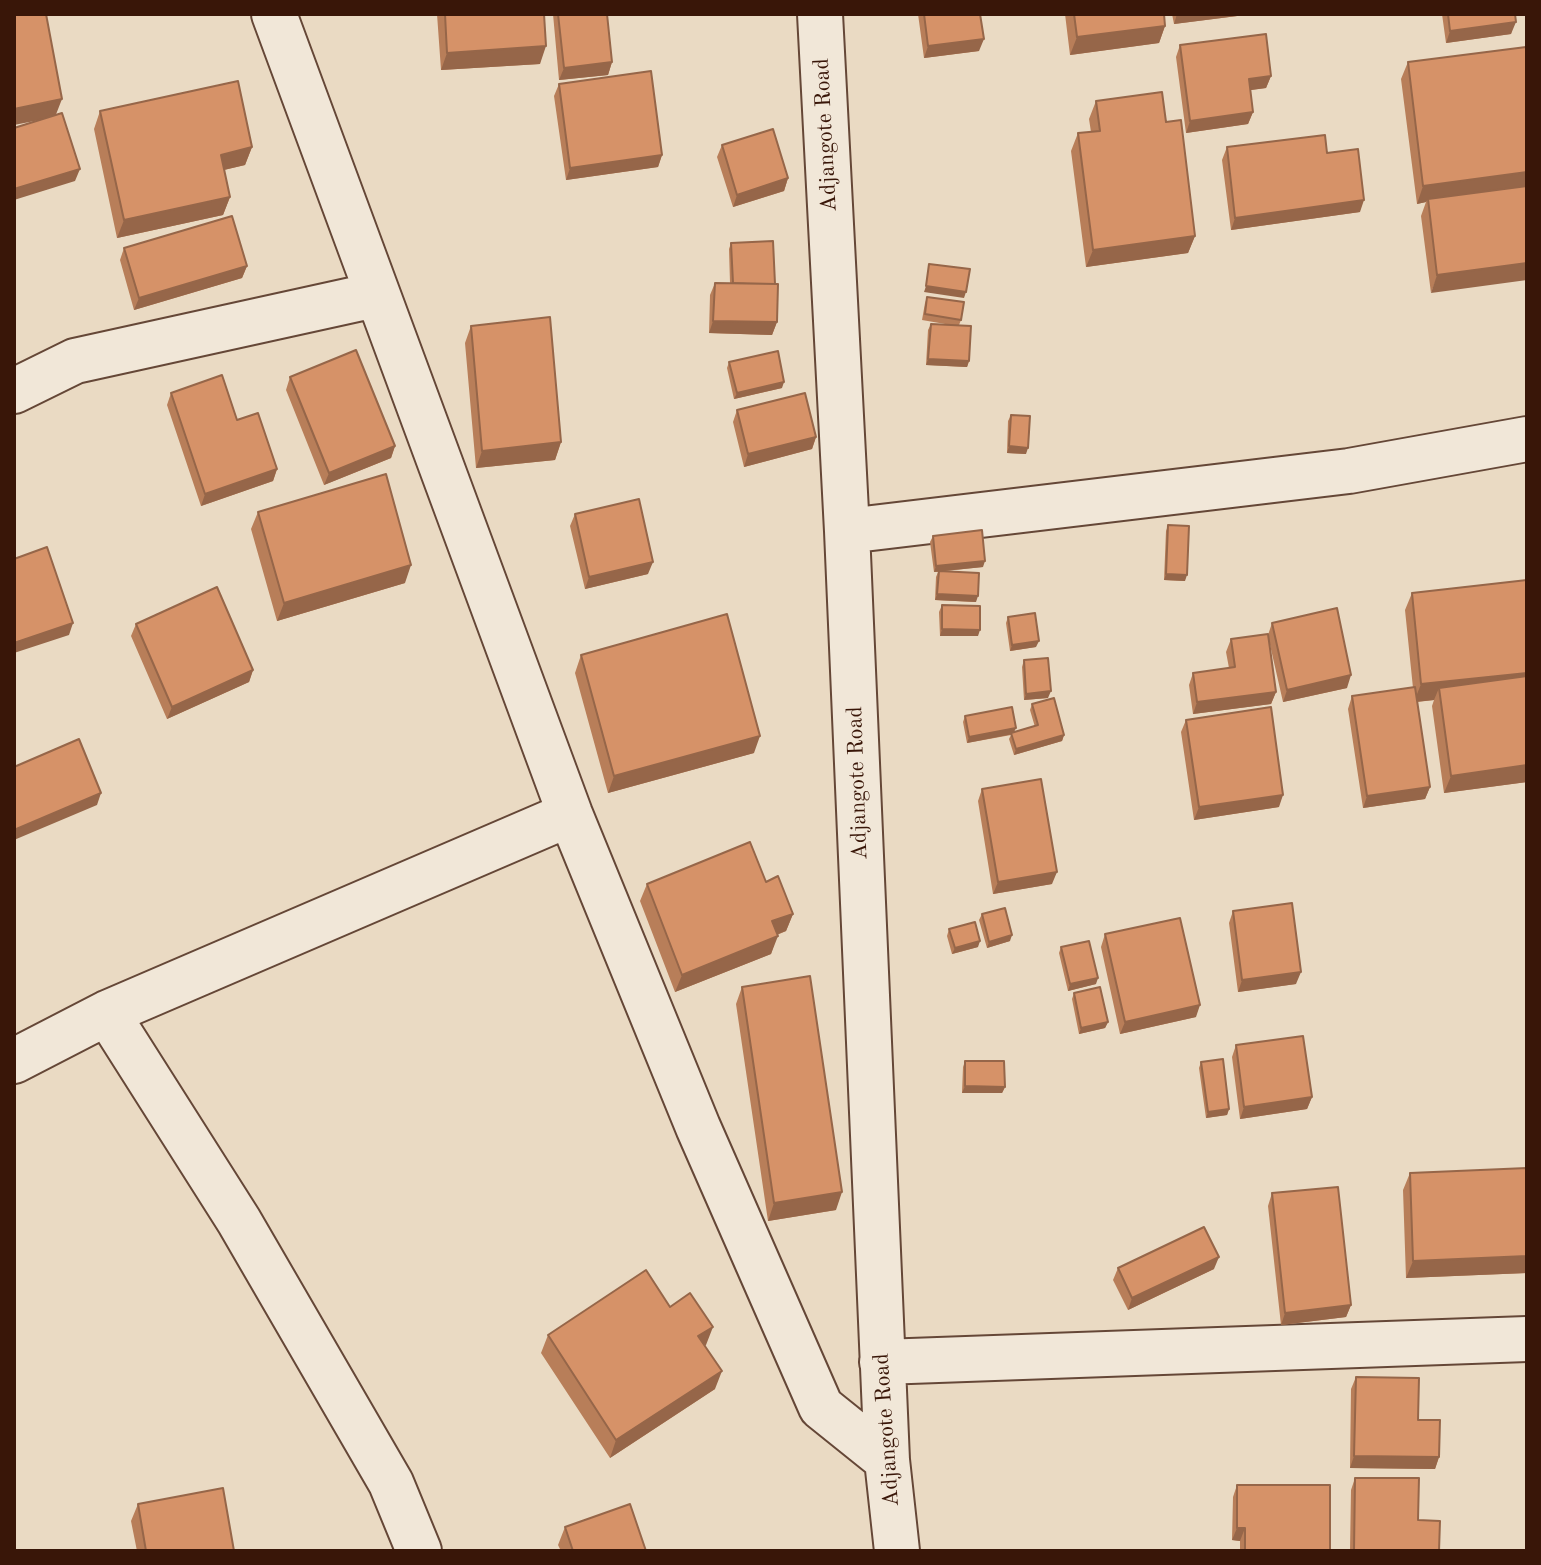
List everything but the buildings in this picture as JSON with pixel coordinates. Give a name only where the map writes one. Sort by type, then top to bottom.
[{"type":"street","points":[[274,14],[375,295],[570,814],[698,1127],[821,1407],[887,1460]]},
{"type":"street","name":"Adjangote Road","points":[[820,14],[847,531],[882,1362],[887,1460],[897,1551]]},
{"type":"street","points":[[14,391],[75,361],[375,295]]},
{"type":"street","points":[[847,531],[1349,471],[1527,439]]},
{"type":"street","points":[[14,1061],[107,1013],[570,814]]},
{"type":"street","points":[[107,1013],[239,1221],[367,1441],[391,1483],[419,1551]]},
{"type":"street","points":[[882,1362],[1527,1339]]}]
